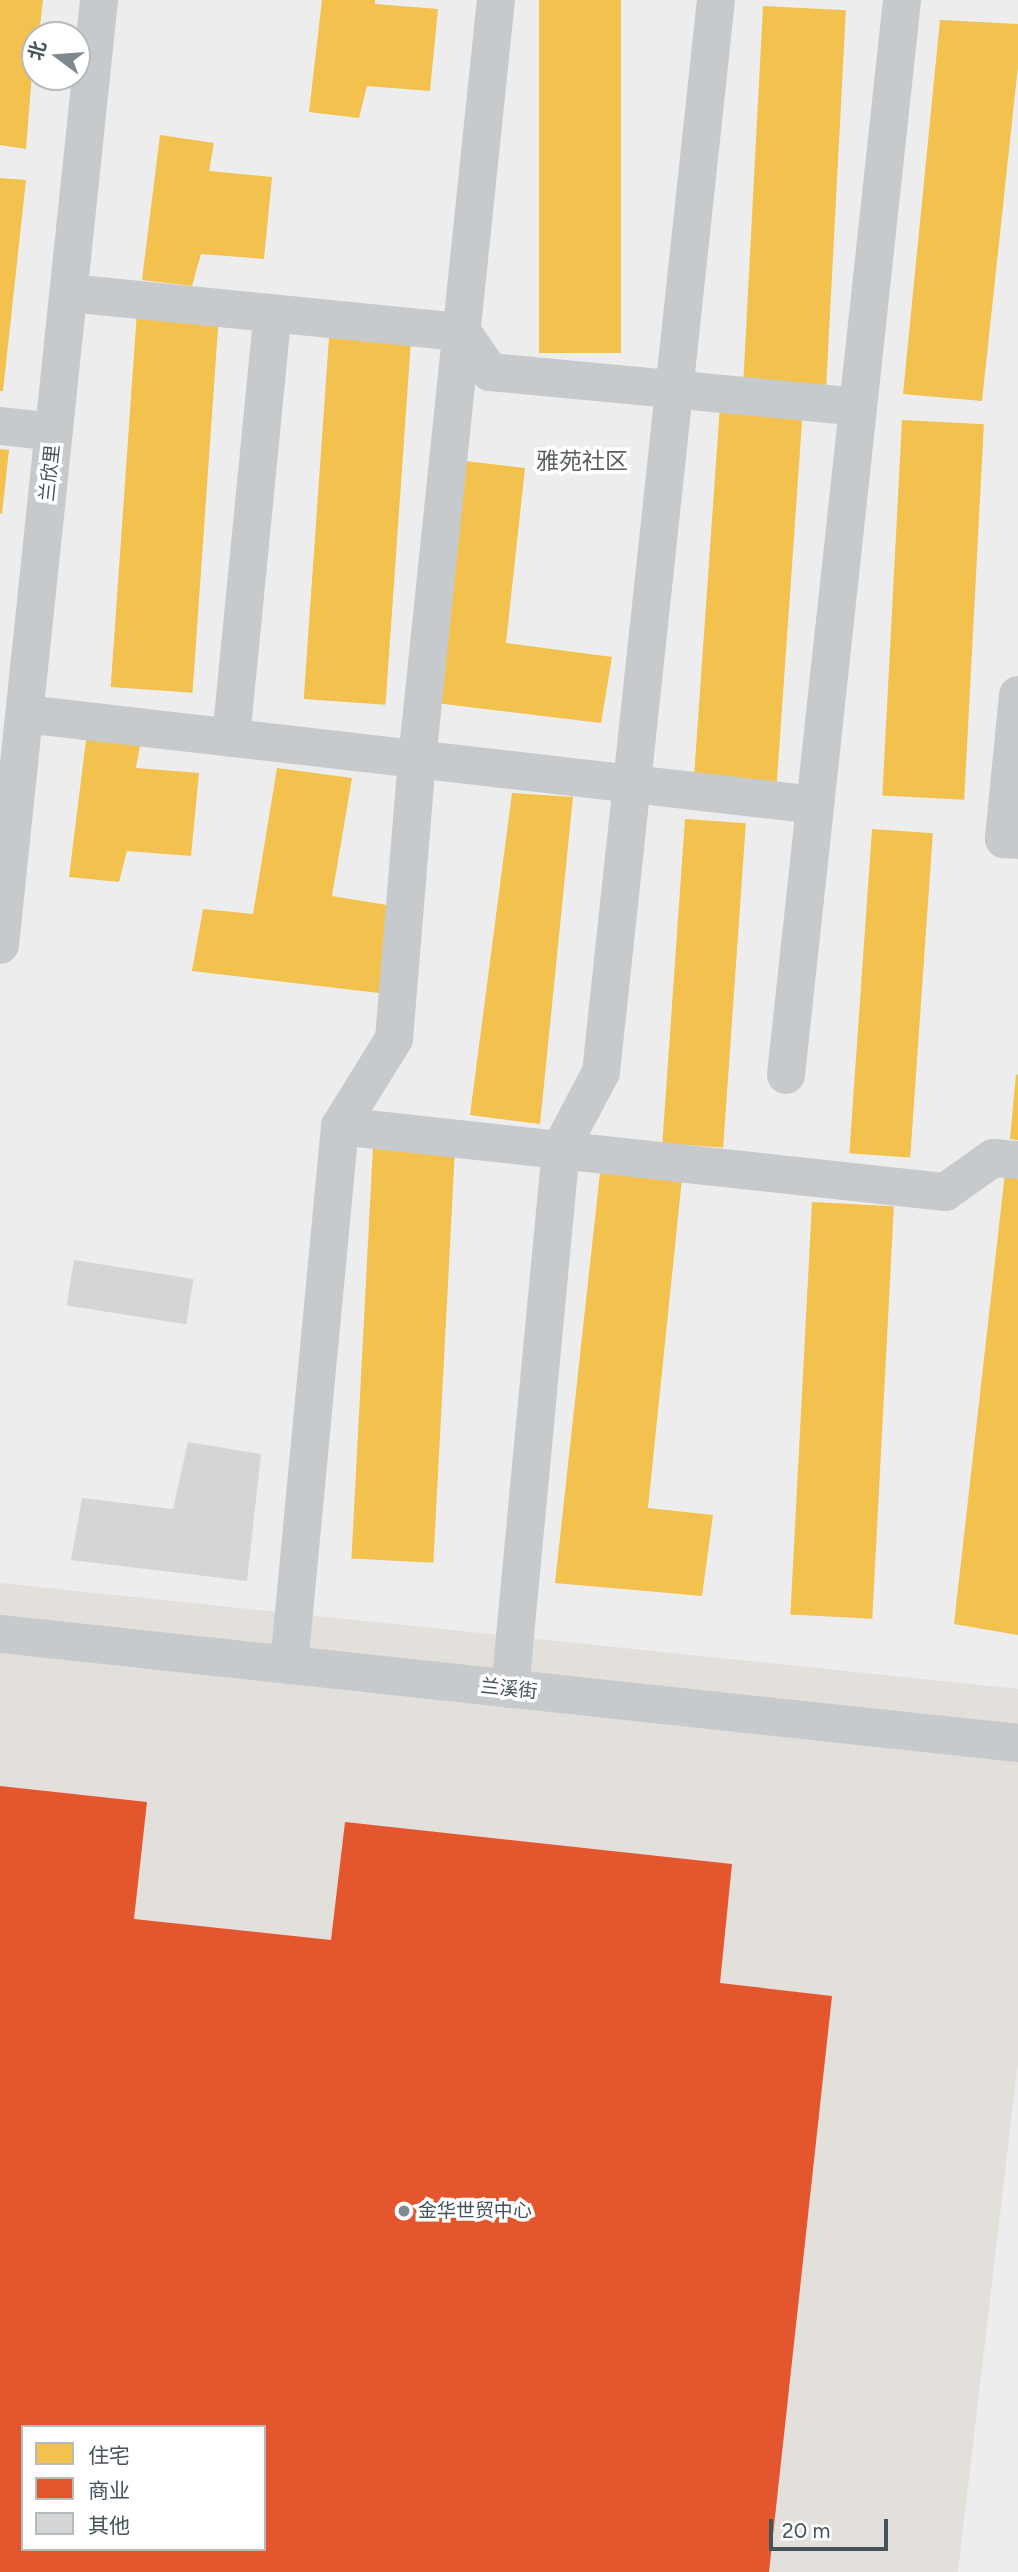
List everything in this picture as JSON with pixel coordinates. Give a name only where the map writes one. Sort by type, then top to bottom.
[{"type":"street","name":"兰欣里","points":[[0,945],[99,0]]},
{"type":"street","points":[[289,1665],[340,1126],[394,1039],[417,760],[496,0]]},
{"type":"street","points":[[510,1689],[561,1148],[601,1072],[716,0]]},
{"type":"street","points":[[786,1075],[902,0]]},
{"type":"street","points":[[69,293],[462,332],[491,372],[858,407]]},
{"type":"street","points":[[231,738],[273,313]]},
{"type":"street","points":[[0,426],[54,432]]},
{"type":"street","points":[[1018,695],[1004,839],[1018,840]]},
{"type":"street","points":[[25,714],[815,805]]},
{"type":"street","points":[[340,1126],[945,1192],[993,1158],[1018,1160]]},
{"type":"street","name":"兰溪街","points":[[0,1634],[1018,1743]]},
{"type":"shaded area","points":[[0,1583],[1018,1689],[1018,2062],[958,2572],[0,2572]]},
{"type":"building: 住宅","points":[[0,0],[43,0],[41,21],[21,21],[21,91],[31,91],[26,149],[0,145]]},
{"type":"building: 住宅","points":[[322,0],[375,0],[375,4],[438,9],[430,91],[367,86],[359,118],[309,112]]},
{"type":"building: 住宅","points":[[539,0],[621,0],[621,353],[539,353]]},
{"type":"building: 住宅","points":[[763,6],[846,10],[826,386],[743,381]]},
{"type":"building: 住宅","points":[[940,20],[1018,24],[1018,66],[982,401],[903,394]]},
{"type":"building: 住宅","points":[[160,135],[214,143],[209,171],[272,177],[264,259],[201,254],[192,286],[142,280]]},
{"type":"building: 住宅","points":[[0,178],[26,180],[3,391],[0,391]]},
{"type":"building: 住宅","points":[[137,311],[219,317],[193,693],[111,687]]},
{"type":"building: 住宅","points":[[330,323],[412,329],[386,705],[304,699]]},
{"type":"building: 住宅","points":[[720,405],[803,411],[776,787],[694,781]]},
{"type":"building: 住宅","points":[[902,420],[984,424],[964,800],[882,795]]},
{"type":"building: 住宅","points":[[0,449],[9,450],[2,514],[0,513]]},
{"type":"building: 住宅","points":[[465,461],[525,468],[506,643],[612,657],[601,723],[436,703]]},
{"type":"building: 住宅","points":[[87,732],[141,740],[136,768],[199,773],[191,856],[127,851],[119,882],[69,877]]},
{"type":"building: 住宅","points":[[277,768],[352,778],[332,896],[393,906],[379,993],[192,971],[203,909],[253,914]]},
{"type":"building: 住宅","points":[[512,793],[573,797],[540,1124],[470,1115]]},
{"type":"building: 住宅","points":[[685,819],[746,823],[723,1147],[662,1143]]},
{"type":"building: 住宅","points":[[872,829],[933,833],[910,1157],[849,1153]]},
{"type":"building: 住宅","points":[[1016,1074],[1018,1075],[1018,1140],[1010,1139]]},
{"type":"building: 住宅","points":[[373,1147],[455,1151],[433,1563],[351,1558]]},
{"type":"building: 住宅","points":[[600,1173],[682,1178],[648,1508],[713,1515],[702,1596],[555,1583]]},
{"type":"building: 住宅","points":[[1005,1173],[1018,1175],[1018,1635],[954,1624]]},
{"type":"building: 住宅","points":[[812,1202],[894,1206],[872,1619],[790,1614]]},
{"type":"building: 商业","name":"金华世贸中心","points":[[0,1786],[147,1802],[134,1919],[331,1940],[345,1822],[732,1864],[720,1983],[832,1996],[769,2572],[0,2572]]},
{"type":"building: 其他","points":[[74,1260],[194,1279],[186,1324],[67,1305]]},
{"type":"building: 其他","points":[[188,1442],[261,1454],[247,1581],[71,1560],[82,1498],[173,1509]]},
{"type":"place","name":"金华世贸中心","points":[[404,2211]]},
{"type":"district","name":"雅苑社区","points":[[582,461]]}]
